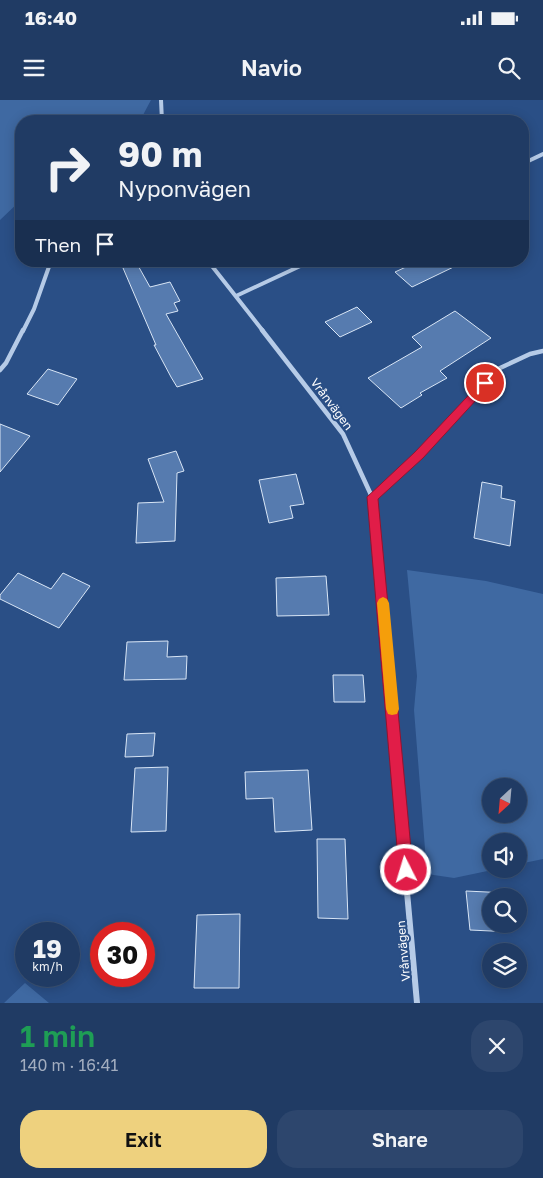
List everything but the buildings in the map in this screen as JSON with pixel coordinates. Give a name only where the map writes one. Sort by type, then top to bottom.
[{"type":"street","points":[[161,100],[162,115]]},
{"type":"street","points":[[529,161],[543,154]]},
{"type":"street","points":[[0,370],[6,363],[34,309],[49,267]]},
{"type":"street","name":"Vrånvägen","points":[[213,267],[343,434],[372,497],[417,1003]]},
{"type":"street","points":[[236,296],[298,267]]},
{"type":"street","points":[[372,497],[419,455],[498,369],[530,354],[543,351]]},
{"type":"shaded area","points":[[0,100],[151,100],[143,115],[15,115],[15,206],[0,220]]},
{"type":"shaded area","points":[[407,570],[486,581],[543,594],[543,859],[527,862],[527,833],[482,833],[482,872],[454,878],[427,874],[414,710],[417,676]]},
{"type":"shaded area","points":[[21,987],[30,987],[49,1003],[4,1003]]},
{"type":"slow traffic","points":[[383,603],[392,709]]},
{"type":"route","points":[[406,870],[372,497],[419,455],[485,383]]}]
